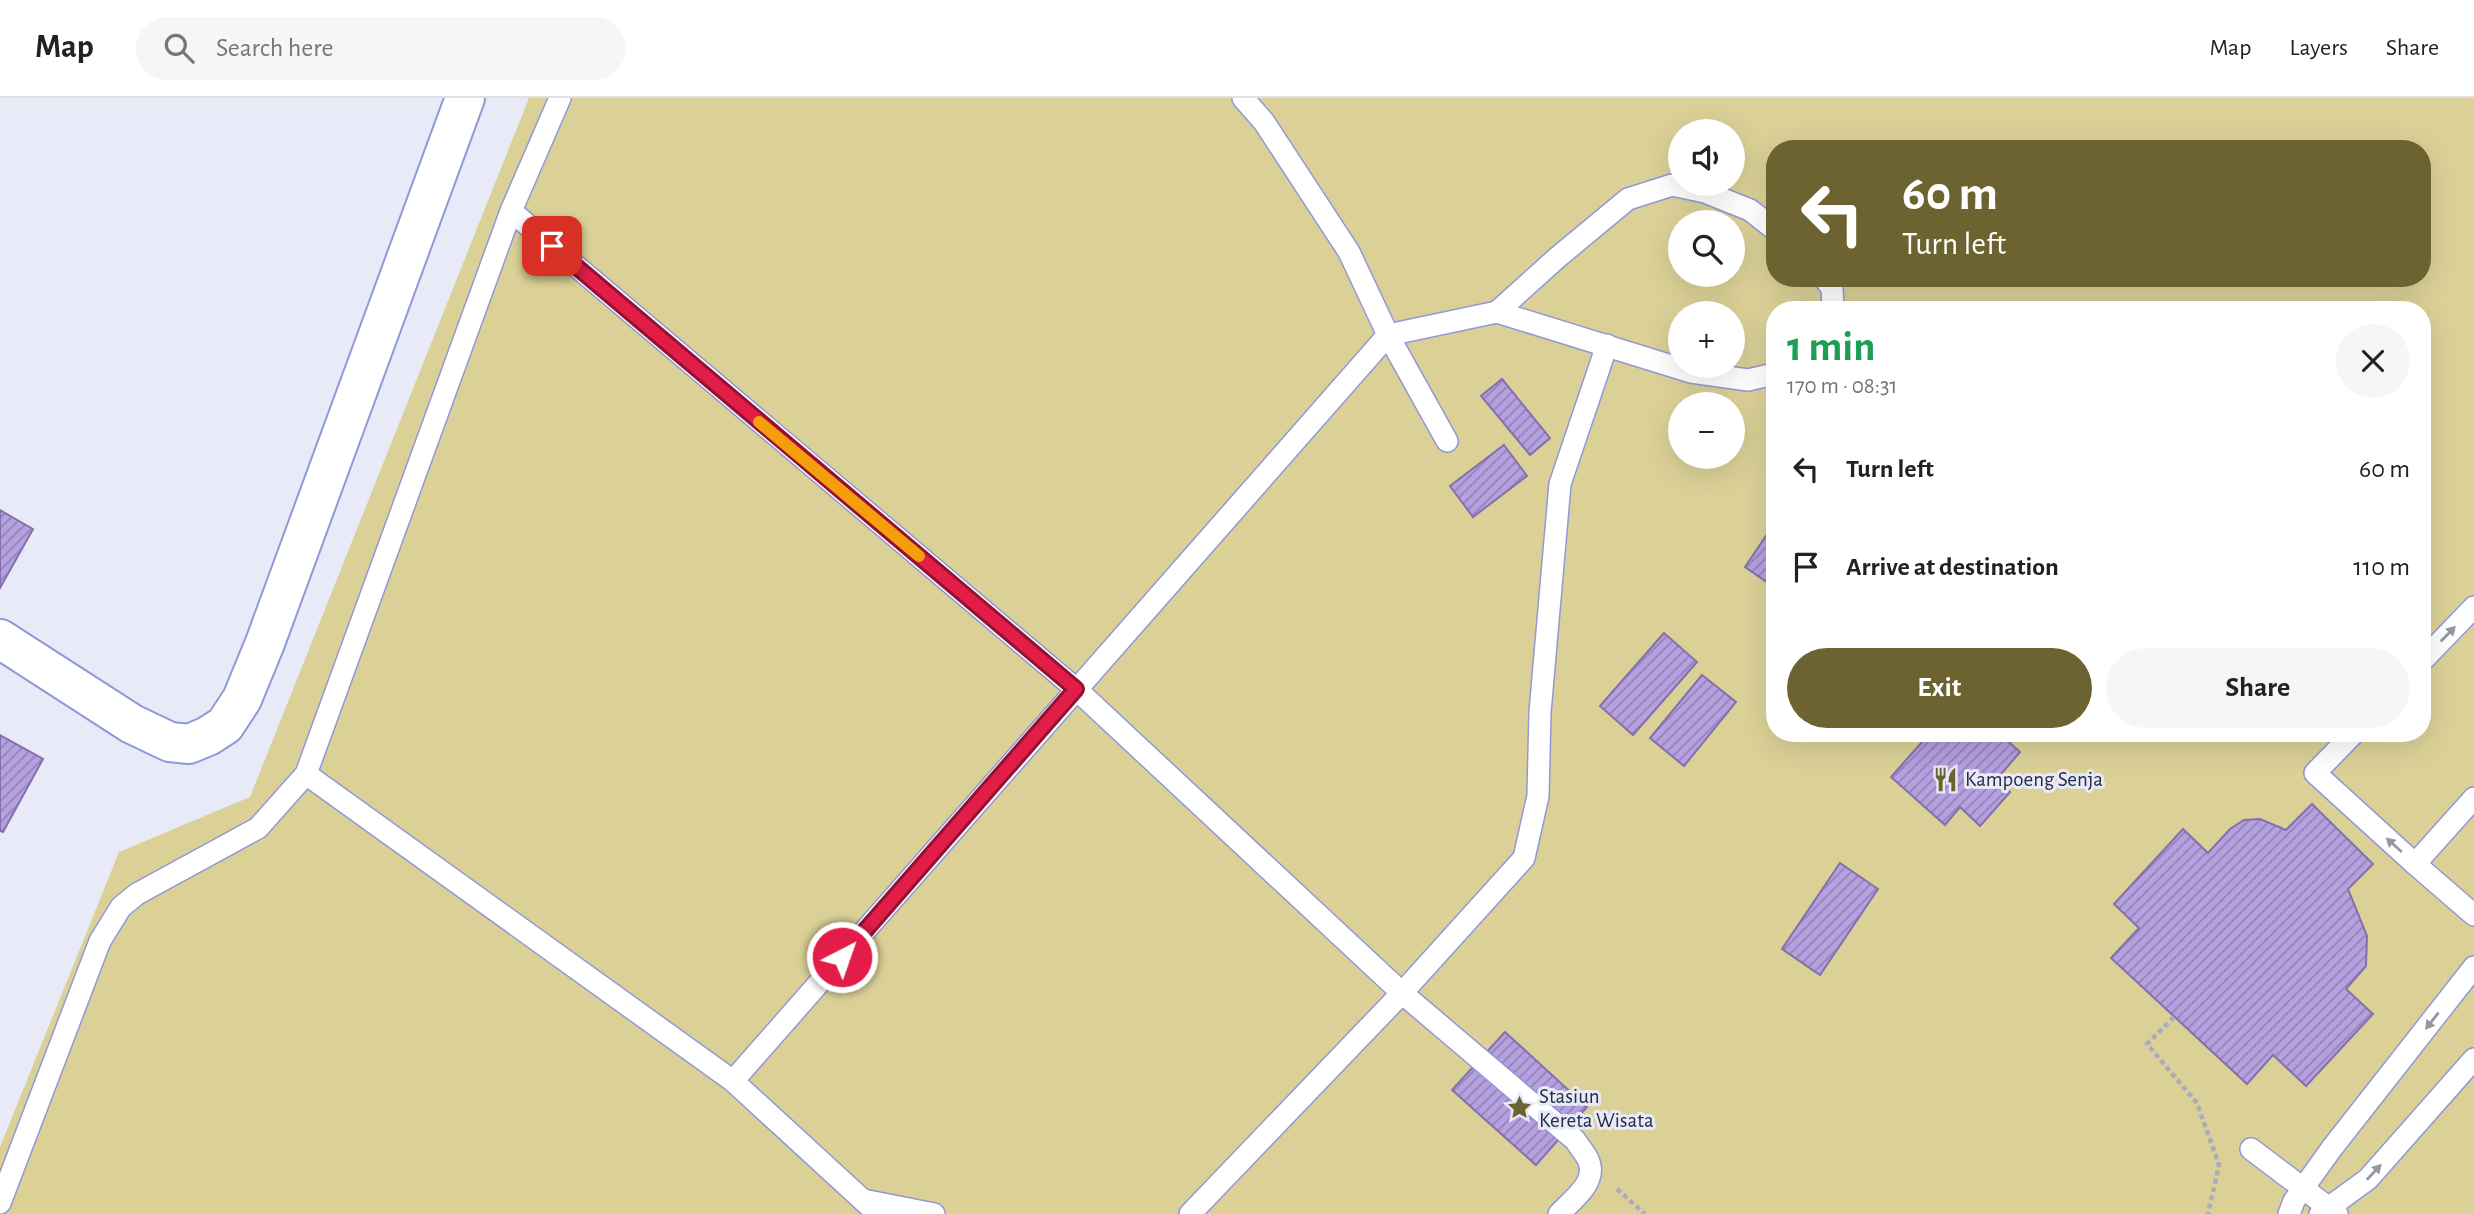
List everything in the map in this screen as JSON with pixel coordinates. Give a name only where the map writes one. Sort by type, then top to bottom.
[{"type":"street","points":[[0,639],[132,723],[170,742],[188,744],[225,725],[242,699],[265,643],[466,98]]},
{"type":"lane","points":[[0,1203],[100,941],[121,907],[137,894],[258,828],[306,774],[511,211],[559,98]]},
{"type":"lane","points":[[1243,98],[1264,122],[1349,251],[1388,335],[1447,441]]},
{"type":"lane","points":[[1497,312],[1628,199],[1672,185],[1705,192],[1750,210],[1766,223]]},
{"type":"lane","points":[[511,211],[1076,689],[1402,993],[1575,1140],[1590,1166],[1590,1176],[1583,1189],[1559,1214]]},
{"type":"lane","points":[[733,1082],[1388,335],[1497,312],[1691,372],[1748,380],[1766,376]]},
{"type":"lane","points":[[1190,1214],[1402,993],[1524,858],[1538,796],[1540,712],[1560,484],[1607,345]]},
{"type":"lane","points":[[2431,652],[2474,607]]},
{"type":"lane","points":[[2345,742],[2315,774],[2474,915]]},
{"type":"lane","points":[[306,774],[733,1082],[871,1207],[934,1214]]},
{"type":"lane","points":[[2415,864],[2474,798]]},
{"type":"lane","points":[[2289,1214],[2304,1187],[2474,967]]},
{"type":"lane","points":[[2251,1149],[2304,1187],[2329,1212],[2368,1179],[2474,1059]]},
{"type":"path","points":[[2174,1017],[2147,1044],[2197,1103],[2219,1165],[2208,1214]]},
{"type":"shaded area","points":[[529,98],[2474,98],[2474,1214],[0,1214],[0,1147],[119,852],[250,797]]},
{"type":"building","points":[[1502,379],[1550,438],[1530,455],[1481,396]]},
{"type":"building","points":[[1504,445],[1527,476],[1473,517],[1450,486]]},
{"type":"building","points":[[0,510],[33,529],[0,588]]},
{"type":"building","points":[[1766,536],[1766,581],[1745,567]]},
{"type":"building","points":[[1664,633],[1697,662],[1633,735],[1600,706]]},
{"type":"building","points":[[1702,675],[1736,702],[1684,766],[1650,738]]},
{"type":"building","points":[[0,735],[43,759],[3,832],[0,831]]},
{"type":"building","name":"Kampoeng Senja","points":[[1922,742],[2009,742],[2020,752],[1996,780],[2010,792],[1980,826],[1960,807],[1945,825],[1891,777]]},
{"type":"building","points":[[2312,804],[2373,864],[2348,889],[2367,936],[2366,966],[2346,989],[2373,1014],[2306,1086],[2273,1055],[2247,1084],[2111,958],[2139,928],[2114,904],[2183,829],[2208,853],[2230,829],[2244,820],[2260,819],[2286,830]]},
{"type":"building","points":[[1840,863],[1878,889],[1820,975],[1782,949]]},
{"type":"building","points":[[1505,1032],[1587,1107],[1536,1165],[1452,1090]]},
{"type":"slow traffic","points":[[759,422],[919,556]]},
{"type":"place","name":"Kampoeng Senja","points":[[1945,779]]},
{"type":"place","name":"Stasiun Kereta Wisata","points":[[1519,1108]]},
{"type":"route","points":[[552,246],[1076,689],[842,957]]}]
